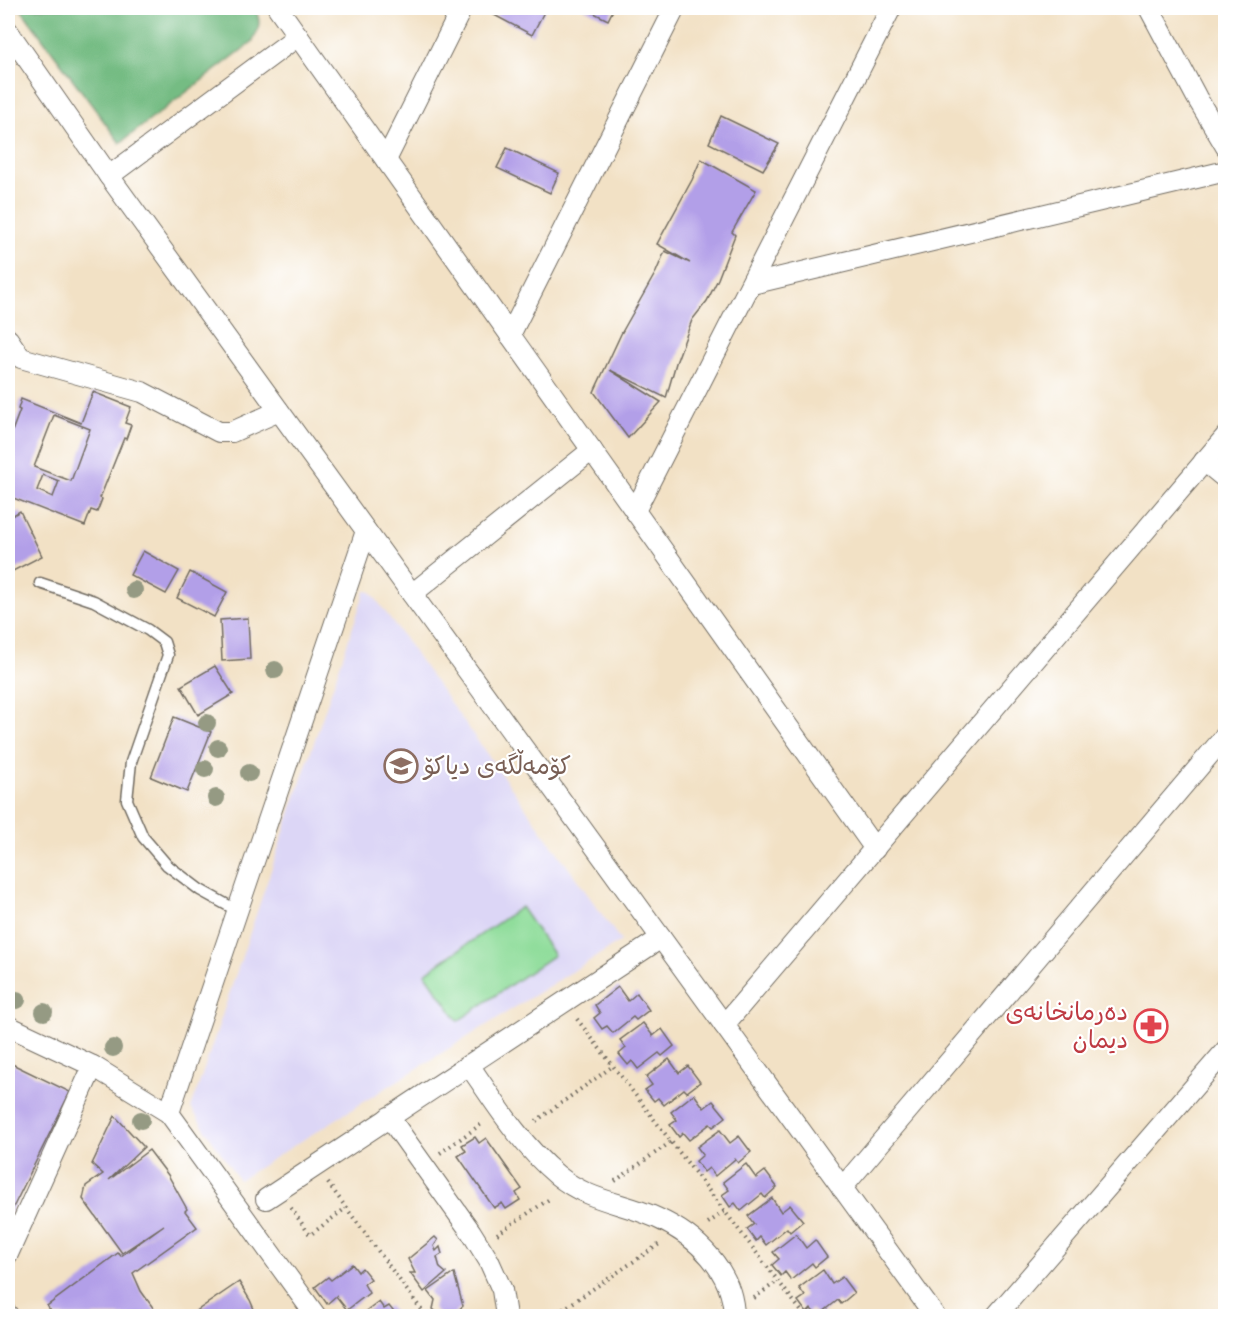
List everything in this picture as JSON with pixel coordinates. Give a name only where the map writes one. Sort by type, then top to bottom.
[{"type":"street","points":[[278,8],[875,849]]},
{"type":"street","points":[[386,160],[462,8]]},
{"type":"street","points":[[510,335],[675,8]]},
{"type":"street","points":[[635,511],[891,8]]},
{"type":"street","points":[[1149,8],[1226,147]]},
{"type":"street","points":[[8,31],[109,176],[935,1317]]},
{"type":"street","points":[[109,176],[298,36]]},
{"type":"street","points":[[752,284],[1226,171]]},
{"type":"street","points":[[8,339],[14,355],[142,392],[219,432],[232,432],[279,411]]},
{"type":"street","points":[[724,1025],[1226,436]]},
{"type":"street","points":[[412,594],[592,450]]},
{"type":"street","points":[[1204,461],[1226,479]]},
{"type":"street","points":[[170,1113],[366,531]]},
{"type":"street","points":[[842,1188],[1226,735]]},
{"type":"street","points":[[272,1194],[661,938]]},
{"type":"street","points":[[8,1026],[93,1066],[170,1113],[316,1317]]},
{"type":"street","points":[[996,1317],[1226,1050]]},
{"type":"street","points":[[469,1065],[526,1145],[558,1176],[592,1197],[656,1218],[679,1230],[717,1262],[734,1299],[734,1317]]},
{"type":"street","points":[[8,1254],[93,1066]]},
{"type":"street","points":[[389,1117],[479,1246],[501,1290],[506,1317]]},
{"type":"lane","points":[[40,583],[94,601],[148,630],[164,642],[168,655],[131,762],[127,800],[143,837],[167,865],[200,890],[238,911]]},
{"type":"path","points":[[564,1002],[805,1317]]},
{"type":"path","points":[[518,1134],[613,1066]]},
{"type":"path","points":[[423,1165],[501,1111]]},
{"type":"path","points":[[592,1197],[671,1142]]},
{"type":"path","points":[[315,1166],[426,1317]]},
{"type":"path","points":[[479,1246],[572,1185]]},
{"type":"path","points":[[272,1194],[310,1234],[346,1208]]},
{"type":"path","points":[[553,1317],[679,1230]]},
{"type":"shaded area","name":"کۆمەڵگەی دیاکۆ","points":[[365,591],[371,592],[621,941],[239,1180],[191,1108]]},
{"type":"green space","points":[[20,8],[254,8],[259,25],[252,42],[120,143]]},
{"type":"green space","points":[[521,907],[554,955],[458,1021],[425,973]]},
{"type":"building","points":[[481,8],[546,8],[532,35]]},
{"type":"building","points":[[584,8],[614,8],[608,20]]},
{"type":"building","points":[[721,116],[779,144],[763,170],[709,143]]},
{"type":"building","points":[[507,148],[559,173],[550,193],[497,168]]},
{"type":"building","points":[[701,159],[756,190],[732,232],[735,235],[718,279],[707,301],[692,320],[666,398],[610,370],[661,402],[628,438],[594,392],[621,334],[656,272],[665,251],[690,263],[657,244]]},
{"type":"building","points":[[93,392],[131,407],[125,423],[131,425],[126,439],[124,438],[100,498],[102,499],[97,512],[91,510],[85,526],[8,496],[8,442],[20,410],[18,409],[21,399],[81,423]],"holes":[[[54,415],[90,429],[71,481],[34,467]],[[43,475],[59,481],[53,497],[37,490]]]},
{"type":"building","points":[[20,511],[42,556],[11,572],[8,565],[8,518]]},
{"type":"building","points":[[143,551],[179,571],[166,594],[130,575]]},
{"type":"building","points":[[190,572],[227,592],[214,617],[177,598]]},
{"type":"building","points":[[248,618],[250,659],[222,661],[220,620]]},
{"type":"building","points":[[215,666],[233,694],[198,715],[181,686]]},
{"type":"building","points":[[174,717],[211,732],[187,792],[151,777]]},
{"type":"building","points":[[618,987],[628,1001],[637,993],[649,1010],[636,1020],[633,1017],[613,1033],[607,1026],[602,1029],[594,1018],[600,1013],[595,1005]]},
{"type":"building","points":[[643,1023],[653,1036],[662,1029],[674,1046],[662,1056],[659,1053],[638,1069],[632,1061],[628,1065],[619,1054],[626,1048],[620,1040]]},
{"type":"building","points":[[669,1059],[679,1073],[688,1066],[700,1082],[687,1092],[684,1089],[664,1105],[658,1098],[654,1101],[645,1090],[652,1085],[646,1077]]},
{"type":"building","points":[[8,1062],[70,1092],[8,1218]]},
{"type":"building","points":[[694,1094],[704,1108],[713,1101],[726,1117],[713,1127],[710,1124],[689,1140],[683,1133],[679,1137],[670,1125],[677,1120],[671,1112]]},
{"type":"building","points":[[115,1116],[144,1147],[109,1180],[149,1150],[168,1175],[187,1209],[185,1211],[197,1227],[133,1273],[141,1291],[159,1316],[55,1316],[47,1306],[118,1253],[121,1256],[164,1225],[122,1253],[83,1199],[86,1186],[103,1174],[92,1164]]},
{"type":"building","points":[[720,1130],[730,1143],[739,1136],[751,1152],[738,1163],[735,1159],[715,1176],[709,1168],[704,1172],[696,1161],[703,1155],[697,1147]]},
{"type":"building","points":[[475,1137],[479,1143],[486,1138],[522,1189],[516,1193],[520,1200],[506,1209],[502,1203],[494,1208],[458,1156],[466,1151],[462,1145]]},
{"type":"building","points":[[746,1164],[756,1178],[765,1171],[777,1187],[765,1198],[762,1194],[741,1211],[735,1203],[730,1207],[722,1195],[729,1190],[723,1182]]},
{"type":"building","points":[[772,1198],[781,1212],[790,1205],[803,1221],[790,1232],[787,1228],[766,1245],[760,1237],[756,1241],[747,1229],[754,1224],[748,1216]]},
{"type":"building","points":[[796,1234],[806,1248],[815,1240],[827,1257],[815,1267],[812,1263],[791,1280],[785,1272],[781,1276],[772,1265],[779,1259],[773,1252]]},
{"type":"building","points":[[435,1237],[438,1240],[434,1246],[436,1251],[440,1247],[442,1254],[437,1257],[440,1268],[446,1273],[424,1292],[410,1273],[415,1273],[408,1259]]},
{"type":"building","points":[[352,1264],[358,1272],[362,1268],[371,1279],[364,1284],[369,1293],[347,1310],[336,1296],[327,1304],[315,1287],[328,1277],[331,1280]]},
{"type":"building","points":[[823,1270],[832,1284],[842,1277],[854,1293],[841,1304],[838,1300],[818,1316],[811,1309],[807,1313],[798,1301],[805,1296],[799,1288]]},
{"type":"building","points":[[454,1273],[463,1306],[452,1316],[441,1316],[433,1309],[435,1300],[428,1291]]},
{"type":"building","points":[[239,1282],[257,1316],[189,1316]]},
{"type":"building","points":[[379,1302],[384,1309],[389,1306],[397,1316],[360,1316]]},
{"type":"place","name":"کۆمەڵگەی دیاکۆ","points":[[401,766]]},
{"type":"place","name":"دەرمانخانەی دیمان","points":[[1151,1026]]}]
